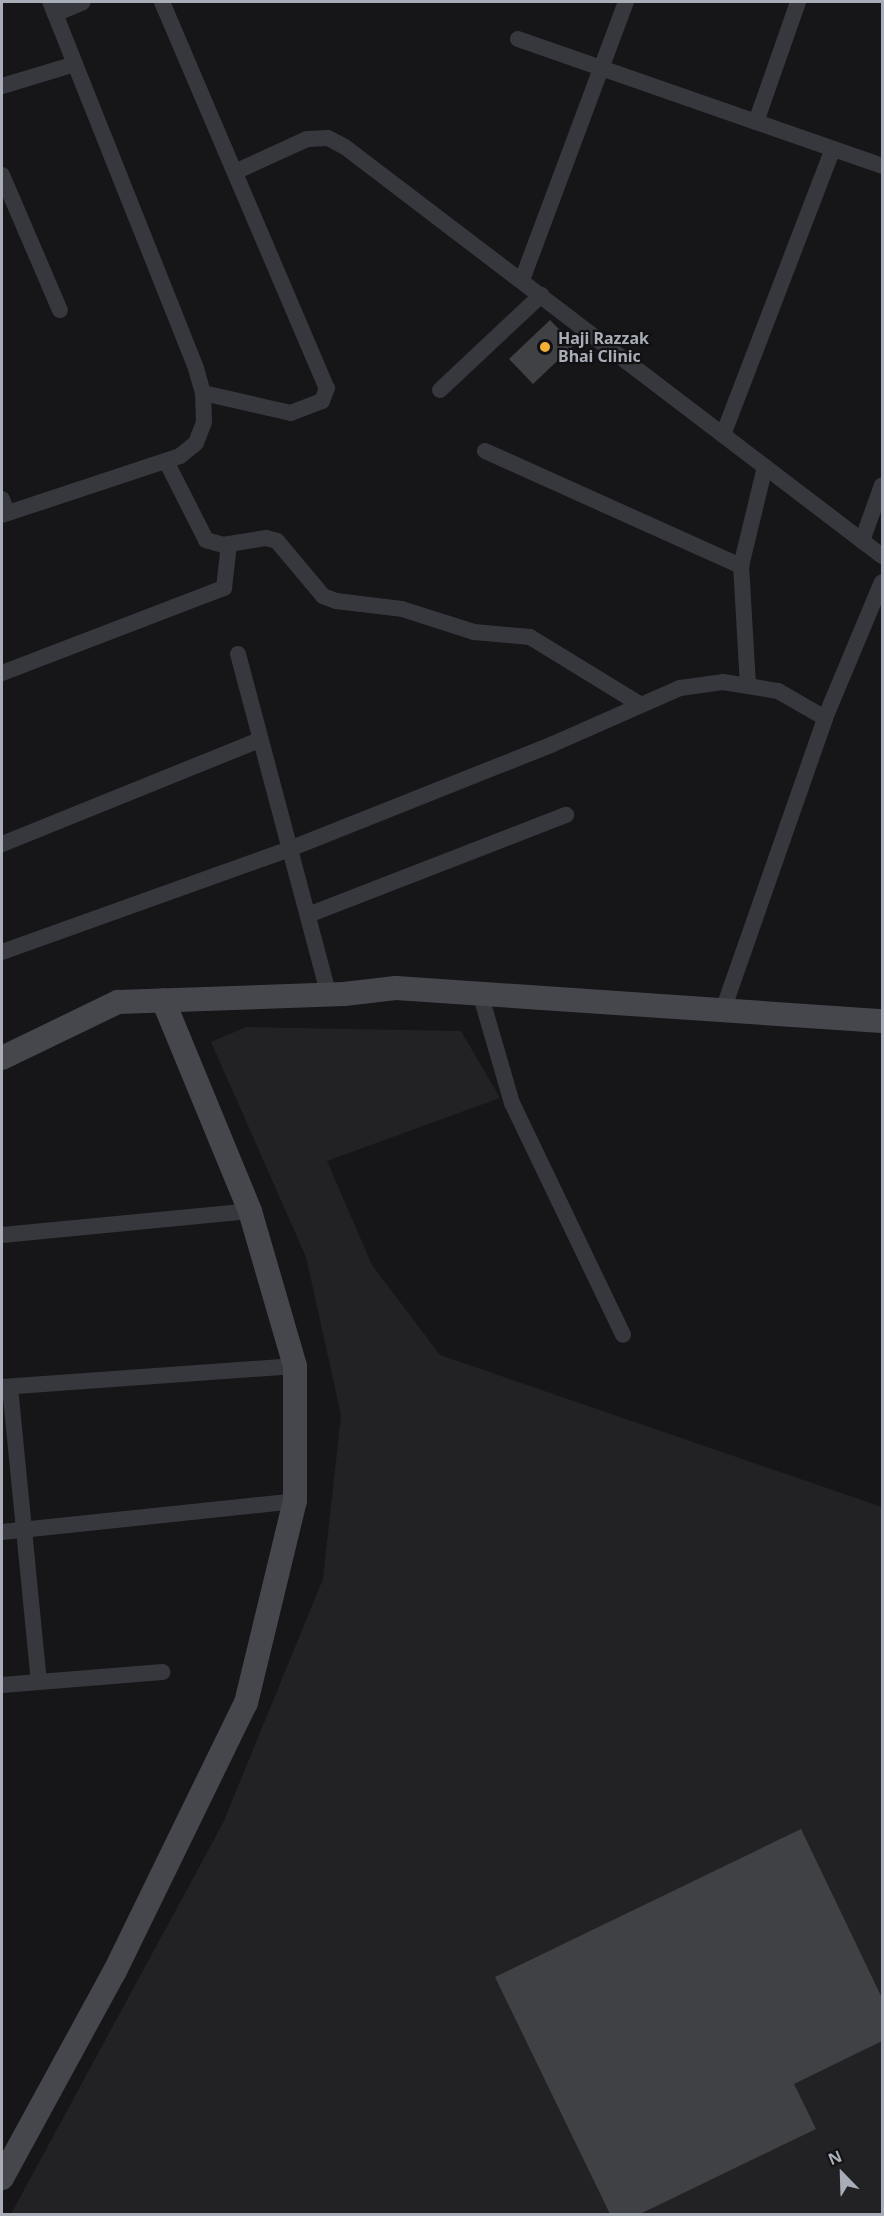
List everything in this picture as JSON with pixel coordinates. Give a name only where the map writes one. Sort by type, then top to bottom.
[{"type":"street","points":[[3,509],[180,456],[196,443],[204,422],[203,393],[52,8],[83,2]]},
{"type":"street","points":[[162,2],[327,388],[322,402],[291,413],[203,393]]},
{"type":"street","points":[[522,280],[626,2]]},
{"type":"street","points":[[756,122],[798,2]]},
{"type":"street","points":[[518,39],[882,166]]},
{"type":"street","points":[[2,86],[75,64]]},
{"type":"street","points":[[236,171],[292,143],[328,138],[522,280],[882,556]]},
{"type":"street","points":[[723,435],[833,149]]},
{"type":"street","points":[[2,175],[60,310]]},
{"type":"street","points":[[440,390],[541,295]]},
{"type":"street","points":[[484,451],[741,566]]},
{"type":"street","points":[[166,461],[206,540],[229,544],[266,538],[277,541],[323,596],[336,602],[402,609],[474,632],[531,637],[641,705]]},
{"type":"street","points":[[748,686],[741,566],[765,467]]},
{"type":"street","points":[[862,541],[882,485]]},
{"type":"street","points":[[2,673],[224,588],[229,544]]},
{"type":"street","points":[[723,1010],[825,718],[882,582]]},
{"type":"street","points":[[238,654],[287,850],[308,915],[328,992]]},
{"type":"street","points":[[2,952],[287,850],[694,684],[723,682],[791,696],[825,718]]},
{"type":"street","points":[[2,844],[260,740]]},
{"type":"street","points":[[308,915],[566,815]]},
{"type":"street","points":[[2,1058],[118,1002],[396,988],[882,1021]]},
{"type":"street","points":[[480,993],[512,1103],[623,1335]]},
{"type":"street","points":[[2,2178],[115,1971],[246,1703],[295,1501],[295,1366],[250,1211],[163,1000]]},
{"type":"street","points":[[2,1235],[250,1211]]},
{"type":"street","points":[[39,1682],[6,1387],[295,1366]]},
{"type":"street","points":[[2,1532],[295,1501]]},
{"type":"street","points":[[2,1685],[162,1672]]},
{"type":"shaded area","points":[[246,1027],[461,1031],[500,1098],[327,1161],[372,1265],[440,1355],[882,1507],[882,2214],[11,2214],[223,1823],[323,1579],[341,1415],[306,1257],[211,1042]]},
{"type":"building","points":[[550,320],[574,345],[533,384],[509,359]]},
{"type":"building","points":[[801,1829],[882,1998],[882,2041],[794,2084],[816,2129],[640,2214],[610,2214],[495,1977]]},
{"type":"place","name":"Haji Razzak Bhai Clinic","points":[[545,347]]}]
